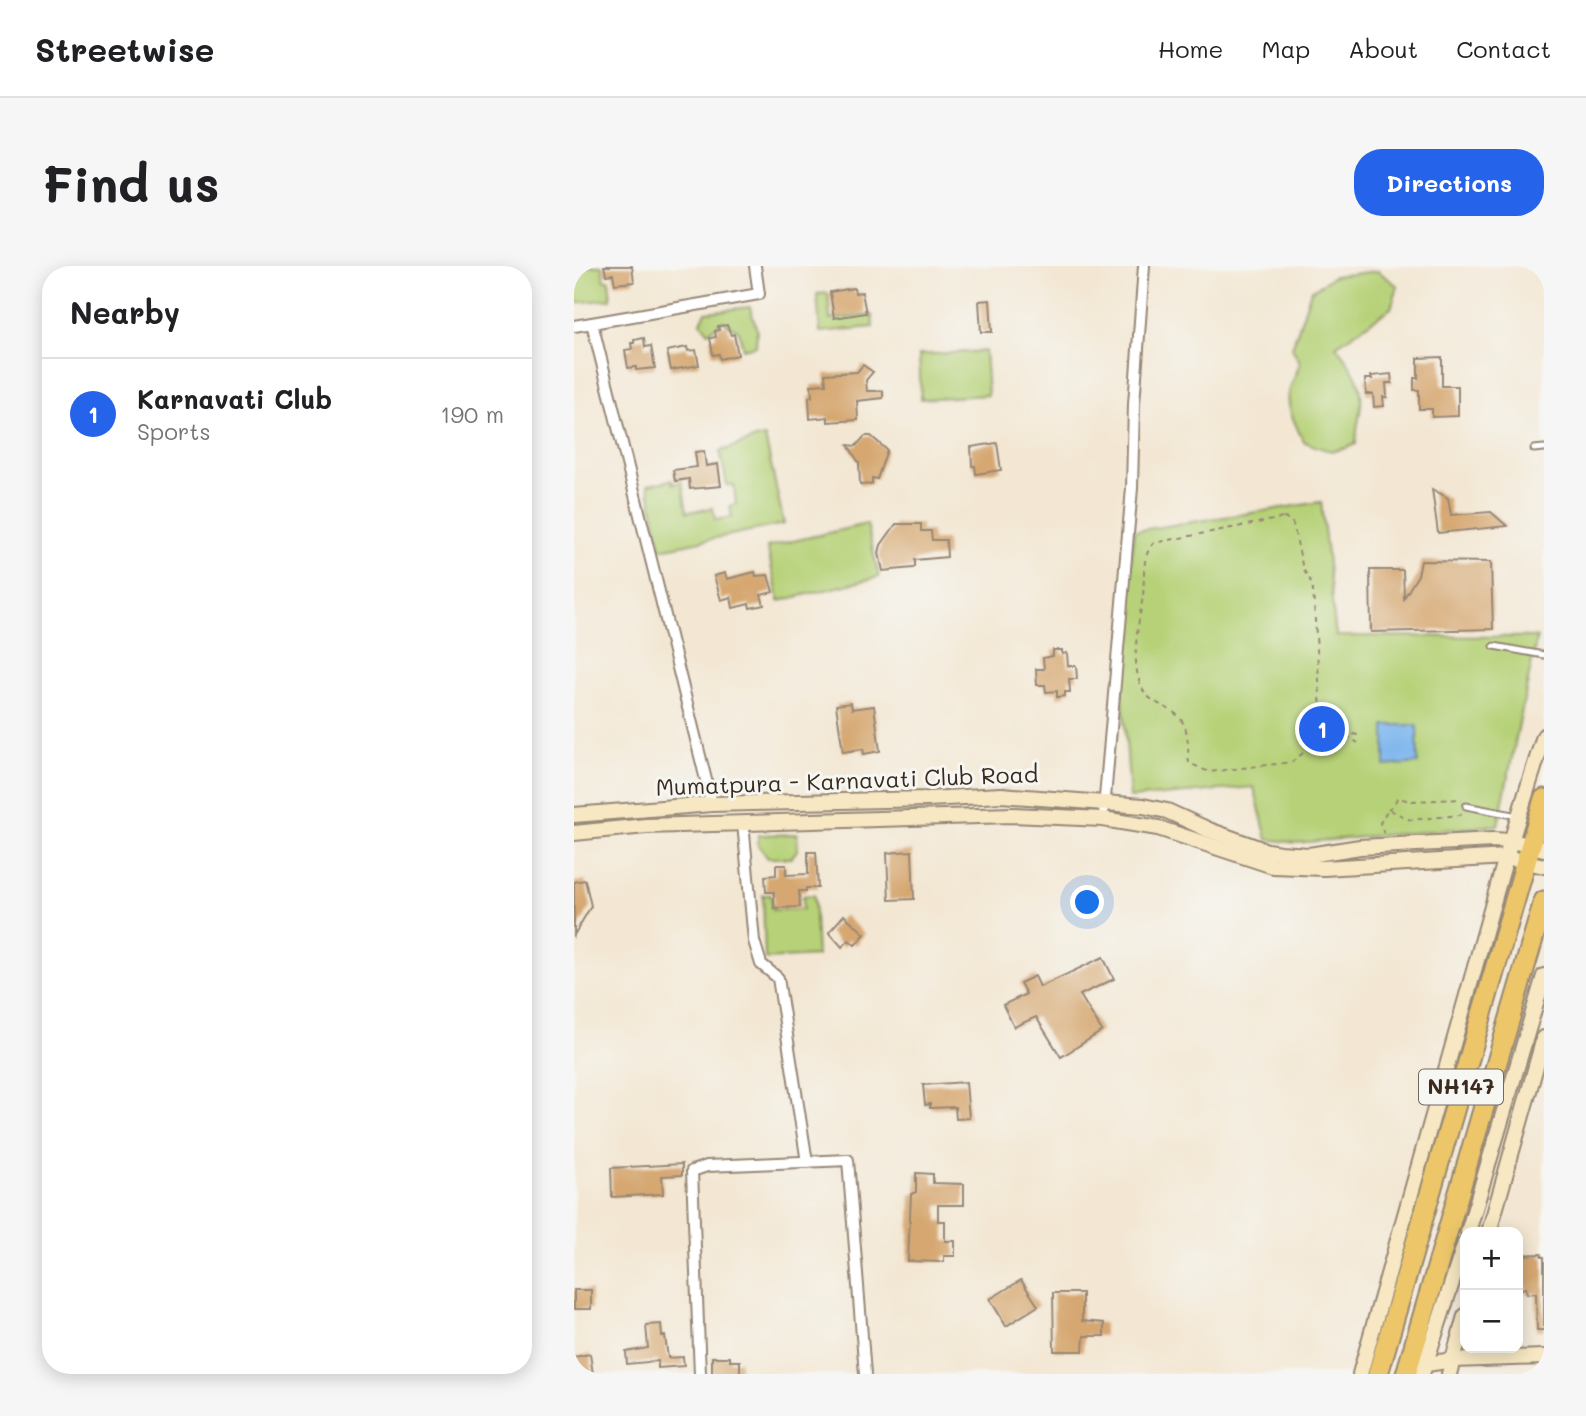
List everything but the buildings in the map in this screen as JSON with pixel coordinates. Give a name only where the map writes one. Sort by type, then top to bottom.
[{"type":"highway","name":"NH147","points":[[1378,1374],[1532,853],[1544,799]]},
{"type":"highway","name":"NH147","points":[[1415,1370],[1537,954],[1544,901]]},
{"type":"street","points":[[574,326],[759,294],[755,266]]},
{"type":"street","points":[[1103,819],[1132,488],[1134,404],[1144,266]]},
{"type":"street","points":[[592,323],[712,804]]},
{"type":"street","points":[[1532,853],[1520,817],[1544,736]]},
{"type":"street","name":"Mumatpura - Karnavati Club Road","points":[[574,815],[712,804],[928,800],[1001,795],[1143,806],[1167,811],[1209,830],[1267,851],[1280,853],[1309,855],[1360,848],[1472,841],[1532,853]]},
{"type":"street","name":"Mumatpura - Karnavati Club Road","points":[[574,833],[646,826],[1012,815],[1103,819],[1158,828],[1273,866],[1324,868],[1506,857],[1532,853]]},
{"type":"street","points":[[743,823],[754,941],[761,964],[778,978],[807,1161]]},
{"type":"street","points":[[1360,1374],[1506,857]]},
{"type":"street","points":[[1469,1227],[1544,976]]},
{"type":"street","points":[[1491,1227],[1541,1062],[1544,1038]]},
{"type":"street","points":[[700,1374],[692,1171],[707,1166],[848,1160],[865,1374]]},
{"type":"street","points":[[1460,1256],[1415,1370],[1544,1357]]},
{"type":"street","points":[[1451,1367],[1460,1334]]},
{"type":"lane","points":[[1534,449],[1544,448]]},
{"type":"lane","points":[[1494,646],[1544,655]]},
{"type":"lane","points":[[1467,803],[1520,817]]},
{"type":"path","points":[[1271,519],[1289,519],[1303,569],[1311,580],[1320,675],[1321,711],[1318,724],[1309,748],[1292,762],[1209,772],[1189,763],[1187,736],[1182,721],[1147,697],[1137,670],[1137,631],[1146,554],[1154,543],[1271,519]]},
{"type":"path","points":[[1318,724],[1358,734]]},
{"type":"path","points":[[1342,732],[1359,743]]},
{"type":"path","points":[[1384,835],[1380,823],[1388,809],[1397,799],[1467,803],[1460,815],[1411,820],[1388,809]]},
{"type":"green space","points":[[574,266],[602,266],[604,280],[609,280],[611,299],[574,303]]},
{"type":"green space","points":[[1378,271],[1398,286],[1391,308],[1336,346],[1351,366],[1360,389],[1361,406],[1356,444],[1335,451],[1324,449],[1303,441],[1291,411],[1289,393],[1300,362],[1292,348],[1311,291],[1334,276]]},
{"type":"green space","points":[[828,293],[830,319],[872,315],[873,327],[820,332],[817,294]]},
{"type":"green space","points":[[750,307],[757,330],[756,346],[743,349],[739,331],[723,321],[708,332],[701,322],[706,312]]},
{"type":"green space","points":[[985,351],[988,395],[921,399],[919,355]]},
{"type":"green space","points":[[765,437],[784,524],[661,549],[648,485],[672,480],[673,484],[682,482],[687,512],[713,508],[715,520],[732,517],[730,506],[736,504],[734,485],[727,485],[720,451]]},
{"type":"green space","points":[[1321,502],[1336,636],[1537,637],[1498,825],[1296,843],[1267,839],[1254,787],[1130,798],[1121,671],[1134,531]]},
{"type":"green space","points":[[867,524],[879,577],[779,601],[767,547]]},
{"type":"green space","points":[[797,834],[798,849],[791,858],[768,858],[758,845],[758,835]]},
{"type":"green space","points":[[763,895],[771,895],[773,910],[803,909],[803,896],[814,895],[817,956],[765,959]]},
{"type":"water","points":[[1385,725],[1417,725],[1418,763],[1385,766]]},
{"type":"place","name":"Karnavati Club","points":[[1322,729]]}]
